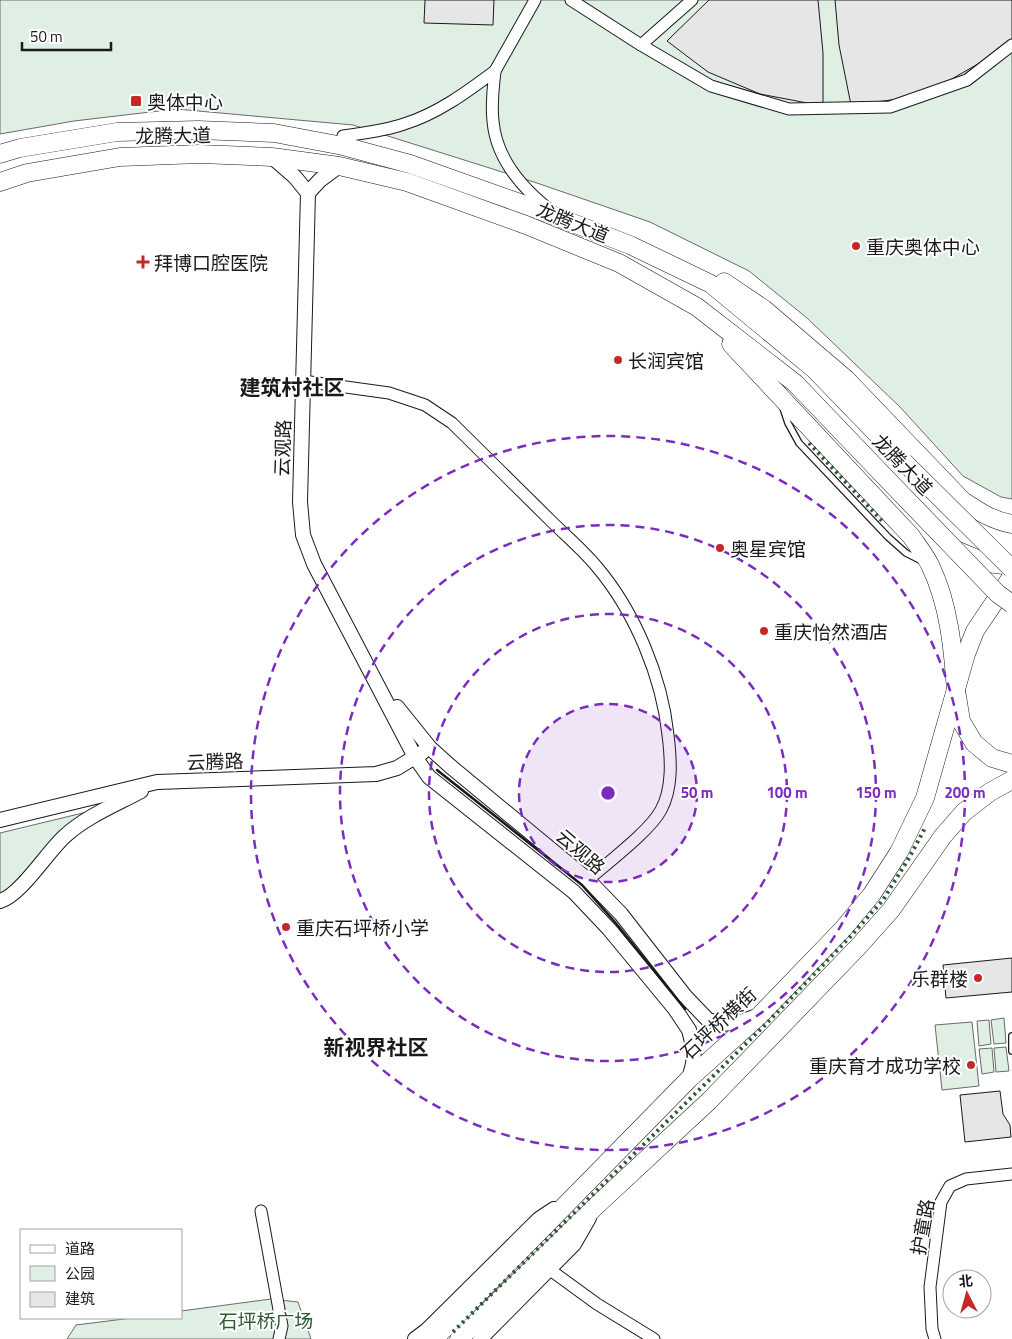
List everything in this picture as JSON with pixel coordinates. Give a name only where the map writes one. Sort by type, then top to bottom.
[{"type":"main road","name":"龙腾大道","points":[[0,154],[20,148],[117,132],[198,130],[274,132],[343,146],[410,164],[559,217],[630,245],[711,284],[814,369],[904,462],[1012,568]]},
{"type":"main road","points":[[274,132],[343,136],[414,155],[531,195],[633,233],[711,273],[764,308],[846,379],[963,501],[982,514],[1003,523],[1012,524]]},
{"type":"main road","name":"龙腾大道","points":[[0,182],[27,174],[120,158],[200,154],[272,157],[339,166],[407,182],[526,225],[619,263],[697,307],[795,383],[998,594],[1012,604]]},
{"type":"main road","points":[[697,307],[911,536],[930,564],[942,593],[953,643],[956,691],[961,720],[974,744],[992,758],[1012,764]]},
{"type":"main road","points":[[956,550],[987,563],[1012,568]]},
{"type":"main road","name":"石坪桥横街","points":[[434,1339],[689,1079],[760,1015],[842,929],[872,894],[899,852],[925,798],[966,654],[975,631],[1012,576]]},
{"type":"main road","points":[[459,1339],[596,1206],[709,1101],[858,948],[891,910],[943,836],[964,812],[990,792],[1012,780]]},
{"type":"street","points":[[535,0],[495,72],[492,103],[493,123],[497,142],[508,165],[531,195],[559,217]]},
{"type":"street","points":[[571,0],[641,45],[711,86],[789,109],[890,107],[967,80],[1012,45]]},
{"type":"street","points":[[641,45],[692,0]]},
{"type":"street","points":[[343,136],[378,131],[426,116],[468,91],[495,72]]},
{"type":"street","points":[[272,157],[295,177],[308,193],[320,180],[339,166]]},
{"type":"street","name":"云观路","points":[[308,193],[300,502],[303,535],[314,564],[415,757],[429,777],[574,892],[615,936],[675,1009],[689,1030],[694,1050],[689,1079]]},
{"type":"street","points":[[303,381],[389,393],[425,405],[452,423],[597,566],[617,595],[655,671],[666,715],[670,753],[669,787],[661,810],[644,830],[588,880]]},
{"type":"street","name":"云观路","points":[[379,686],[430,748],[588,880],[621,914],[685,996],[708,1020]]},
{"type":"street","name":"云腾路","points":[[0,820],[157,782],[376,774],[397,768],[430,748]]},
{"type":"street","points":[[0,902],[14,893],[65,835],[157,782]]},
{"type":"street","points":[[689,1030],[702,1029],[708,1020],[722,1024],[740,1022],[760,1015]]},
{"type":"street","name":"护童路","points":[[935,1339],[932,1329],[930,1287],[941,1202],[950,1186],[966,1179],[1012,1174]]},
{"type":"street","points":[[415,1339],[427,1330],[539,1219],[583,1188]]},
{"type":"street","points":[[480,1339],[574,1244],[596,1206]]},
{"type":"street","points":[[261,1211],[282,1326],[279,1339]]},
{"type":"street","points":[[549,1269],[597,1304],[654,1339]]},
{"type":"lane","points":[[1012,1036],[1012,1051]]},
{"type":"green space","name":"重庆奥体中心","points":[[0,0],[1012,0],[1012,499],[1001,497],[963,476],[900,407],[807,318],[749,271],[650,222],[534,182],[353,125],[176,109],[74,121],[0,134]]},
{"type":"green space","points":[[91,811],[59,835],[10,887],[0,894],[0,833]]},
{"type":"green space","points":[[1004,1018],[1006,1043],[994,1044],[991,1020]]},
{"type":"green space","points":[[989,1020],[991,1044],[979,1046],[977,1021]]},
{"type":"green space","points":[[972,1022],[979,1086],[942,1090],[935,1025]]},
{"type":"green space","points":[[1006,1047],[1009,1071],[996,1072],[994,1048]]},
{"type":"green space","points":[[992,1048],[994,1072],[982,1074],[979,1049]]},
{"type":"green space","name":"石坪桥广场","points":[[271,1299],[298,1302],[311,1339],[67,1339],[76,1325],[124,1319],[182,1319],[182,1311]]},
{"type":"building","points":[[425,0],[494,0],[493,25],[424,23]]},
{"type":"building","points":[[709,0],[818,0],[823,53],[823,106],[760,94],[708,72],[667,41]]},
{"type":"building","points":[[835,0],[1012,0],[1012,39],[997,53],[950,80],[899,99],[851,105],[839,45]]},
{"type":"building","name":"乐群楼","points":[[1012,958],[1012,992],[946,998],[943,965]]},
{"type":"building","points":[[1000,1091],[1003,1114],[1010,1125],[1011,1137],[965,1142],[960,1095]]},
{"type":"hedge","points":[[809,443],[884,523]]},
{"type":"hedge","points":[[453,1332],[765,1025],[849,938],[883,900],[926,826]]},
{"type":"wall","points":[[437,770],[582,885],[614,921],[685,1009]]},
{"type":"place","name":"奥体中心","points":[[136,101]]},
{"type":"place","name":"重庆奥体中心","points":[[856,246]]},
{"type":"place","name":"拜博口腔医院","points":[[143,262]]},
{"type":"place","name":"长润宾馆","points":[[618,360]]},
{"type":"place","name":"奥星宾馆","points":[[720,548]]},
{"type":"place","name":"重庆怡然酒店","points":[[764,631]]},
{"type":"place","name":"重庆石坪桥小学","points":[[286,927]]},
{"type":"place","name":"乐群楼","points":[[978,978]]},
{"type":"place","name":"重庆育才成功学校","points":[[971,1065]]},
{"type":"district","name":"建筑村社区","points":[[292,387]]},
{"type":"district","name":"新视界社区","points":[[376,1047]]}]
